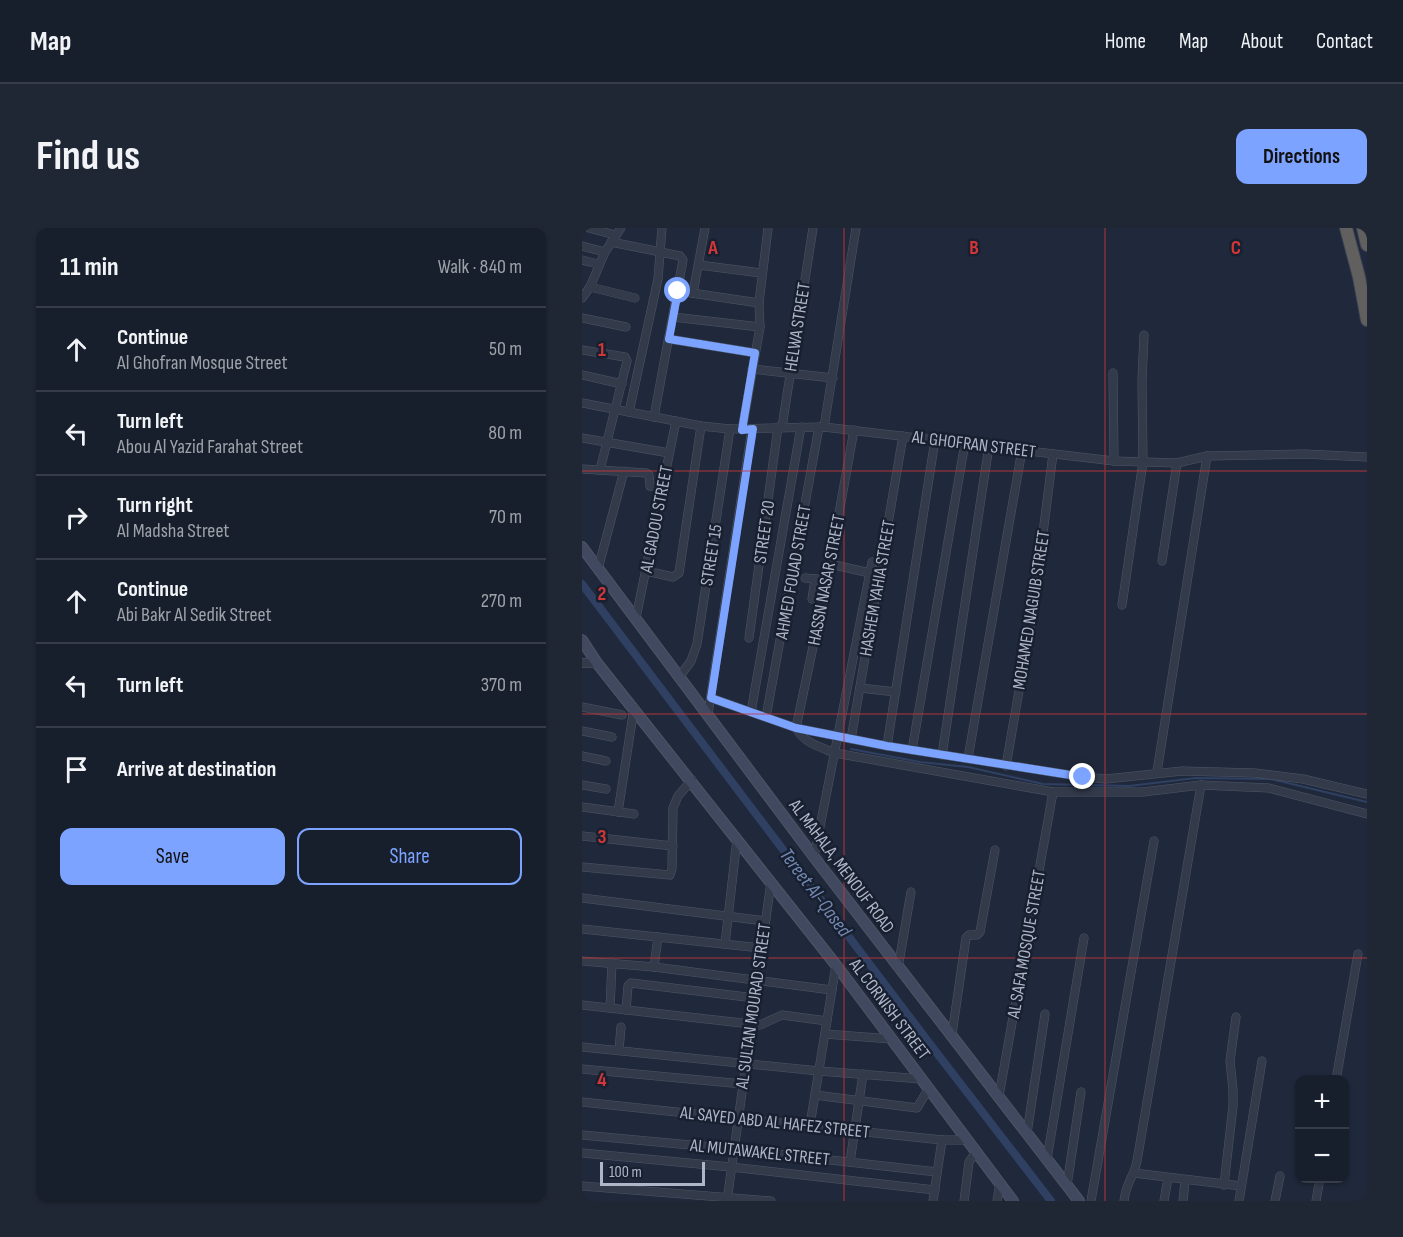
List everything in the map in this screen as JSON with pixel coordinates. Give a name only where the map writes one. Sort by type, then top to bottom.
[{"type":"highway","points":[[1346,228],[1367,320]]},
{"type":"highway","points":[[1363,228],[1367,245]]},
{"type":"main road","name":"AL MAHALA, MENOUF ROAD","points":[[582,547],[898,968],[952,1034],[1079,1201]]},
{"type":"main road","name":"AL CORNISH STREET","points":[[582,640],[597,663],[692,780],[836,965],[1013,1201]]},
{"type":"street","points":[[589,228],[616,235],[660,252],[681,256],[683,262],[654,417]]},
{"type":"street","points":[[629,412],[655,293],[662,228]]},
{"type":"street","points":[[693,293],[705,228]]},
{"type":"street","points":[[742,430],[760,327],[761,273],[768,228]]},
{"type":"street","name":"HELWA STREET","points":[[780,427],[813,228]]},
{"type":"street","name":"AHMED FOUAD STREET","points":[[766,717],[822,427],[834,378],[856,228]]},
{"type":"street","points":[[582,298],[604,252],[616,235]]},
{"type":"street","points":[[582,246],[604,252]]},
{"type":"street","points":[[582,260],[598,264]]},
{"type":"street","points":[[699,265],[761,273]]},
{"type":"street","points":[[587,288],[635,298]]},
{"type":"street","points":[[678,291],[759,303]]},
{"type":"street","points":[[673,317],[760,327]]},
{"type":"street","points":[[582,318],[626,327]]},
{"type":"street","points":[[1122,605],[1143,462],[1144,335]]},
{"type":"street","points":[[669,339],[755,353]]},
{"type":"street","points":[[582,351],[626,358],[627,363],[600,470]]},
{"type":"street","points":[[753,369],[834,378]]},
{"type":"street","points":[[1113,374],[1114,461]]},
{"type":"street","points":[[582,375],[622,384]]},
{"type":"street","name":"AL GHOFRAN STREET","points":[[582,403],[701,426],[742,430],[822,427],[1114,461],[1177,463],[1207,456],[1329,453],[1367,457]]},
{"type":"street","name":"AL GADOU STREET","points":[[636,618],[676,421]]},
{"type":"street","points":[[645,571],[673,577],[679,573],[701,426]]},
{"type":"street","name":"STREET 20","points":[[749,638],[780,427]]},
{"type":"street","points":[[751,712],[801,427]]},
{"type":"street","name":"STREET 15","points":[[680,676],[691,661],[697,644],[730,429]]},
{"type":"street","points":[[708,714],[753,429]]},
{"type":"street","name":"HASSN NASAR STREET","points":[[796,728],[827,580],[854,430]]},
{"type":"street","name":"HASHEM YAHIA STREET","points":[[851,739],[903,436]]},
{"type":"street","points":[[582,438],[669,453]]},
{"type":"street","points":[[887,746],[935,440]]},
{"type":"street","points":[[912,750],[965,443]]},
{"type":"street","points":[[942,755],[989,446]]},
{"type":"street","points":[[968,758],[1022,450]]},
{"type":"street","name":"MOHAMED NAGUIB STREET","points":[[1006,766],[1034,604],[1053,454]]},
{"type":"street","points":[[1157,772],[1207,456]]},
{"type":"street","points":[[1162,561],[1177,463]]},
{"type":"street","points":[[582,469],[648,473],[649,485],[663,487]]},
{"type":"street","points":[[598,568],[624,471]]},
{"type":"street","points":[[814,857],[872,562]]},
{"type":"street","points":[[830,564],[870,573]]},
{"type":"street","points":[[805,578],[827,580]]},
{"type":"street","points":[[812,599],[815,579]]},
{"type":"street","points":[[582,663],[597,663]]},
{"type":"street","points":[[860,688],[896,692]]},
{"type":"street","points":[[711,698],[796,728],[1006,766],[1106,779],[1157,772],[1207,771],[1279,775],[1367,794]]},
{"type":"street","points":[[582,707],[622,714]]},
{"type":"street","points":[[618,812],[634,708]]},
{"type":"street","points":[[796,728],[808,742],[835,753],[1053,792],[1143,792],[1201,785],[1276,789],[1367,814]]},
{"type":"street","points":[[582,731],[612,737]]},
{"type":"street","points":[[582,756],[606,761]]},
{"type":"street","points":[[582,867],[668,876],[672,872],[673,808],[678,796],[692,780]]},
{"type":"street","points":[[582,785],[606,789]]},
{"type":"street","points":[[1124,1201],[1126,1183],[1134,1173],[1137,1161],[1201,785]]},
{"type":"street","name":"AL SAFA MOSQUE STREET","points":[[999,1096],[1053,792]]},
{"type":"street","points":[[582,807],[634,814]]},
{"type":"street","points":[[582,836],[673,846]]},
{"type":"street","points":[[725,944],[737,839]]},
{"type":"street","points":[[1091,1201],[1154,841]]},
{"type":"street","points":[[952,1034],[966,938],[969,935],[978,935],[980,932],[995,850]]},
{"type":"street","name":"AL SULTAN MOURAD STREET","points":[[727,1199],[771,881]]},
{"type":"street","points":[[898,968],[911,892]]},
{"type":"street","points":[[582,898],[765,921]]},
{"type":"street","points":[[582,929],[761,948]]},
{"type":"street","points":[[654,967],[658,937]]},
{"type":"street","points":[[1047,1159],[1084,938]]},
{"type":"street","points":[[1337,1075],[1358,954]]},
{"type":"street","points":[[582,961],[654,967],[832,990]]},
{"type":"street","points":[[610,1008],[612,963]]},
{"type":"street","points":[[810,1125],[836,965]]},
{"type":"street","points":[[626,1010],[628,986],[631,983],[755,998]]},
{"type":"street","points":[[582,1005],[751,1025],[763,1025],[782,1015],[827,1021]]},
{"type":"street","points":[[1028,1134],[1045,1014]]},
{"type":"street","points":[[1224,1185],[1232,1114],[1233,1090],[1230,1061],[1236,1017]]},
{"type":"street","points":[[619,1050],[621,1027]]},
{"type":"street","points":[[825,1034],[892,1039]]},
{"type":"street","points":[[582,1047],[863,1074],[926,1083],[917,1108],[815,1095]]},
{"type":"street","points":[[1239,1201],[1262,1061]]},
{"type":"street","points":[[582,1069],[743,1084]]},
{"type":"street","points":[[850,1162],[863,1074]]},
{"type":"street","points":[[1067,1185],[1081,1092]]},
{"type":"street","name":"AL SAYED ABD AL HAFEZ STREET","points":[[582,1102],[942,1140],[967,1140]]},
{"type":"street","name":"AL MUTAWAKEL STREET","points":[[582,1135],[734,1149],[937,1172]]},
{"type":"street","points":[[933,1201],[942,1140]]},
{"type":"street","points":[[964,1201],[969,1162],[976,1152]]},
{"type":"street","points":[[582,1153],[934,1190]]},
{"type":"street","points":[[1134,1173],[1241,1186]]},
{"type":"street","points":[[1275,1201],[1280,1176]]},
{"type":"street","points":[[1164,1201],[1168,1178]]},
{"type":"street","points":[[1183,1201],[1185,1181]]},
{"type":"street","points":[[997,1201],[1000,1183]]},
{"type":"street","points":[[1316,1201],[1319,1183]]},
{"type":"street","points":[[582,1186],[771,1201]]},
{"type":"waterway","name":"Tereet Al-Qased","points":[[582,584],[1051,1201]]},
{"type":"waterway","points":[[851,749],[920,762],[968,767],[1043,784],[1129,786],[1196,778],[1271,779],[1367,802]]},
{"type":"route","points":[[678,291],[669,339],[755,353],[742,430],[753,429],[711,698],[796,728],[887,746],[1083,777]]}]
